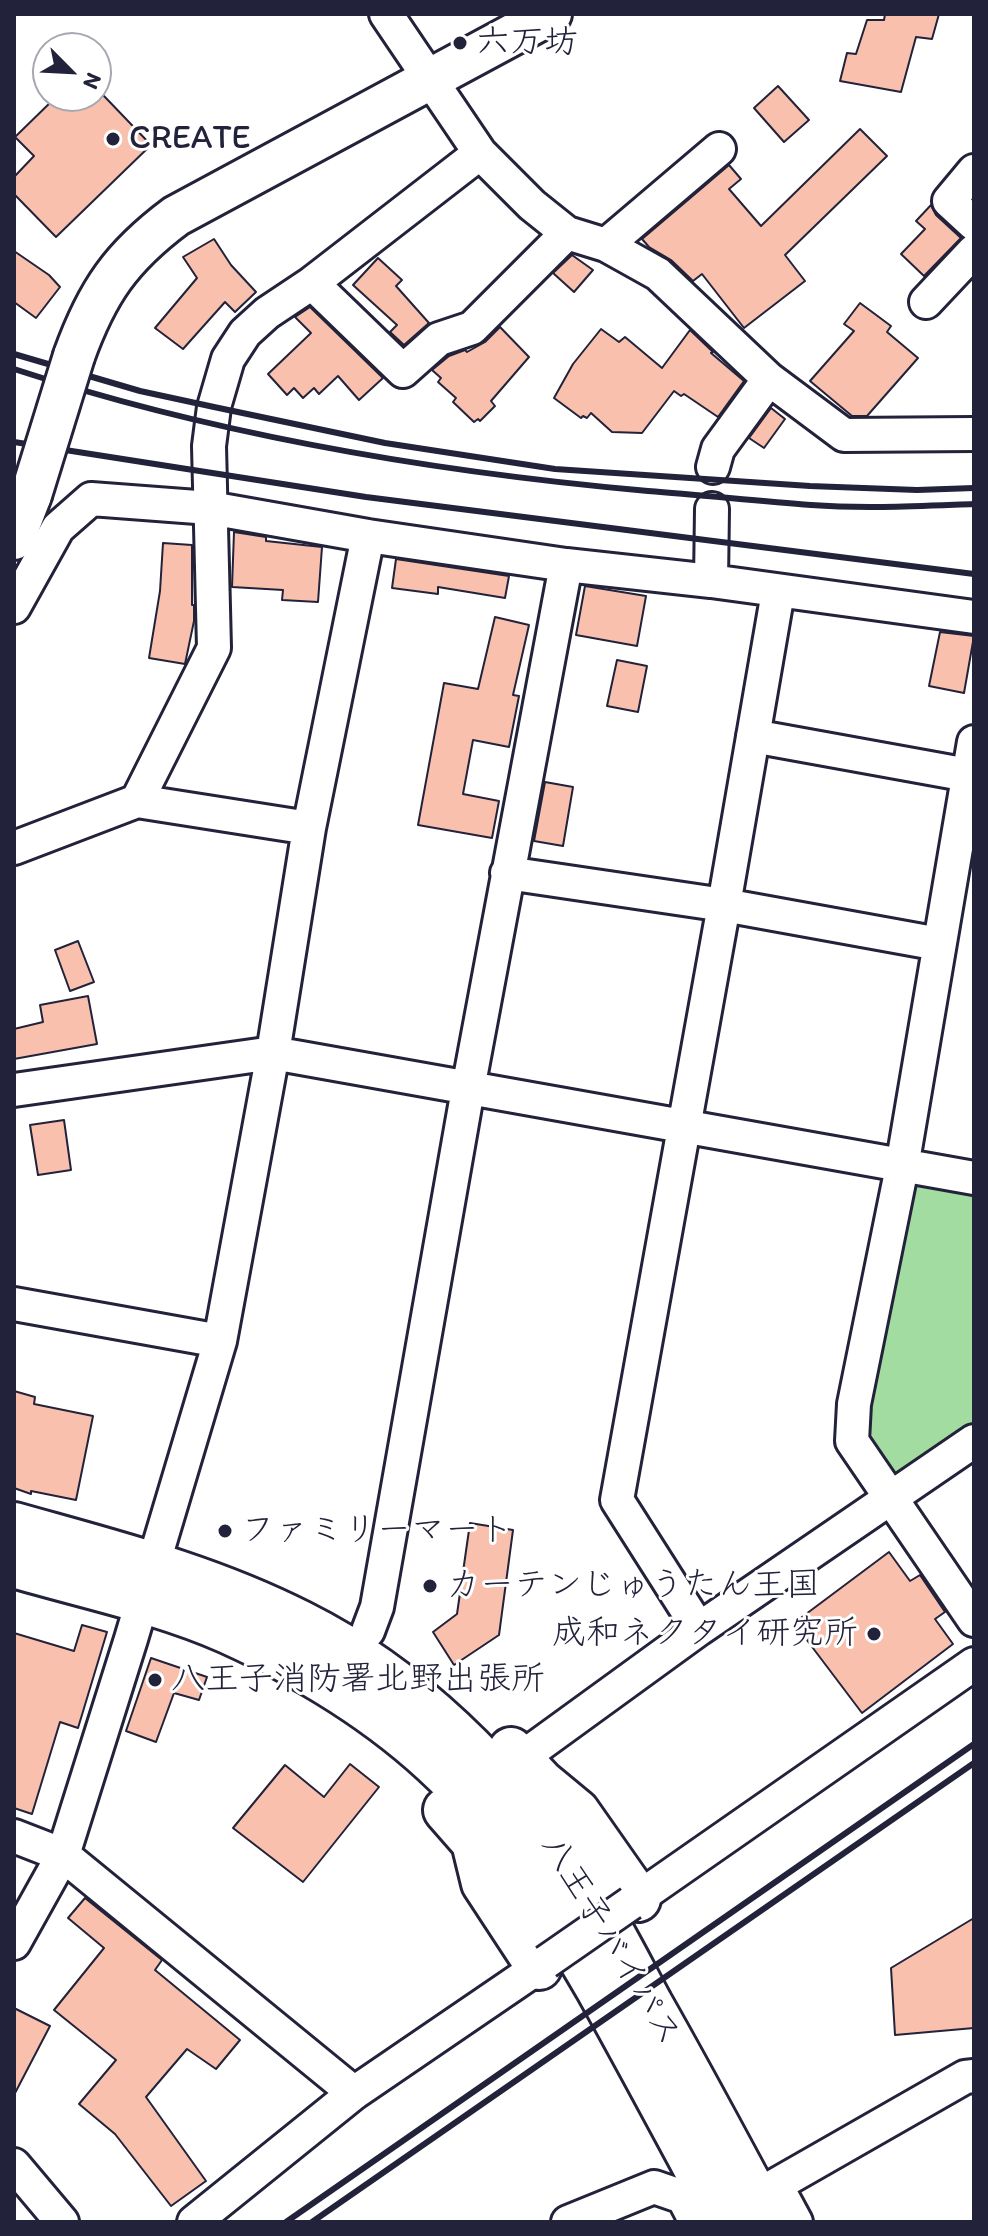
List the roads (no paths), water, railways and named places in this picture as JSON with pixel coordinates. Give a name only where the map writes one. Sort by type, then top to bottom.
[{"type":"highway","name":"八王子バイパス","points":[[14,1525],[148,1582],[227,1631],[336,1687],[398,1733],[455,1783],[514,1853],[556,1916],[725,2222]]},
{"type":"highway","points":[[543,1964],[484,1883],[474,1842],[438,1800],[383,1751],[327,1709],[216,1651],[173,1635],[148,1582],[195,1562],[316,1604],[368,1631],[433,1679],[491,1730],[542,1783],[577,1812],[634,1901]]},
{"type":"highway","name":"八王子バイパス","points":[[14,1565],[148,1582],[221,1587],[301,1623],[356,1655],[419,1701],[512,1791],[589,1896],[772,2204]]},
{"type":"main road","points":[[14,539],[31,495],[74,356],[95,304],[111,278],[152,234],[204,199],[551,14]]},
{"type":"street","points":[[386,14],[480,153],[532,205],[567,233],[606,245],[658,274],[769,379],[844,435],[974,434]]},
{"type":"street","points":[[606,245],[719,149]]},
{"type":"street","points":[[137,801],[214,648],[209,446],[214,407],[228,359],[245,333],[267,313],[312,283],[480,153]]},
{"type":"street","points":[[974,171],[949,201],[974,224]]},
{"type":"street","points":[[312,283],[403,371],[439,339],[472,328],[567,233]]},
{"type":"street","points":[[926,302],[974,251]]},
{"type":"street","points":[[713,467],[718,449],[769,379]]},
{"type":"street","points":[[14,607],[58,528],[91,499],[210,508],[368,536],[566,565],[711,581],[974,617]]},
{"type":"street","points":[[711,581],[712,509]]},
{"type":"street","points":[[14,1943],[63,1855],[220,1341],[273,1053],[309,828],[368,536]]},
{"type":"street","points":[[368,1631],[377,1607],[507,873],[566,565]]},
{"type":"street","points":[[699,1629],[617,1500],[778,592]]},
{"type":"street","points":[[753,736],[968,775]]},
{"type":"street","points":[[974,742],[902,1167],[854,1404],[852,1441],[974,1620]]},
{"type":"street","points":[[14,848],[137,801],[309,828]]},
{"type":"street","points":[[507,873],[724,905],[939,944]]},
{"type":"street","points":[[14,1090],[273,1053],[974,1178]]},
{"type":"street","points":[[14,1304],[220,1341]]},
{"type":"street","points":[[520,1759],[699,1629],[974,1441]]},
{"type":"street","points":[[194,2222],[354,2093],[974,1664]]},
{"type":"street","points":[[14,1836],[63,1855],[354,2093]]},
{"type":"street","points":[[796,2222],[772,2204],[965,2077],[974,2076]]},
{"type":"street","points":[[14,2165],[62,2222]]},
{"type":"street","points":[[568,2222],[654,2187],[683,2197],[696,2222]]},
{"type":"railway","points":[[14,354],[140,391],[214,407],[385,443],[555,469],[810,486],[917,490],[974,488]]},
{"type":"railway","points":[[14,369],[169,414],[407,462],[568,483],[811,505],[974,504]]},
{"type":"railway","points":[[14,442],[366,497],[974,574]]},
{"type":"railway","points":[[286,2222],[974,1744]]},
{"type":"railway","points":[[312,2222],[974,1763]]},
{"type":"place","name":"六万坊","points":[[460,43]]},
{"type":"place","name":"CREATE","points":[[113,139]]},
{"type":"place","name":"ファミリーマート","points":[[225,1531]]},
{"type":"place","name":"カーテンじゅうたん王国","points":[[430,1586]]},
{"type":"place","name":"成和ネクタイ研究所","points":[[874,1634]]},
{"type":"place","name":"八王子消防署北野出張所","points":[[155,1680]]}]
